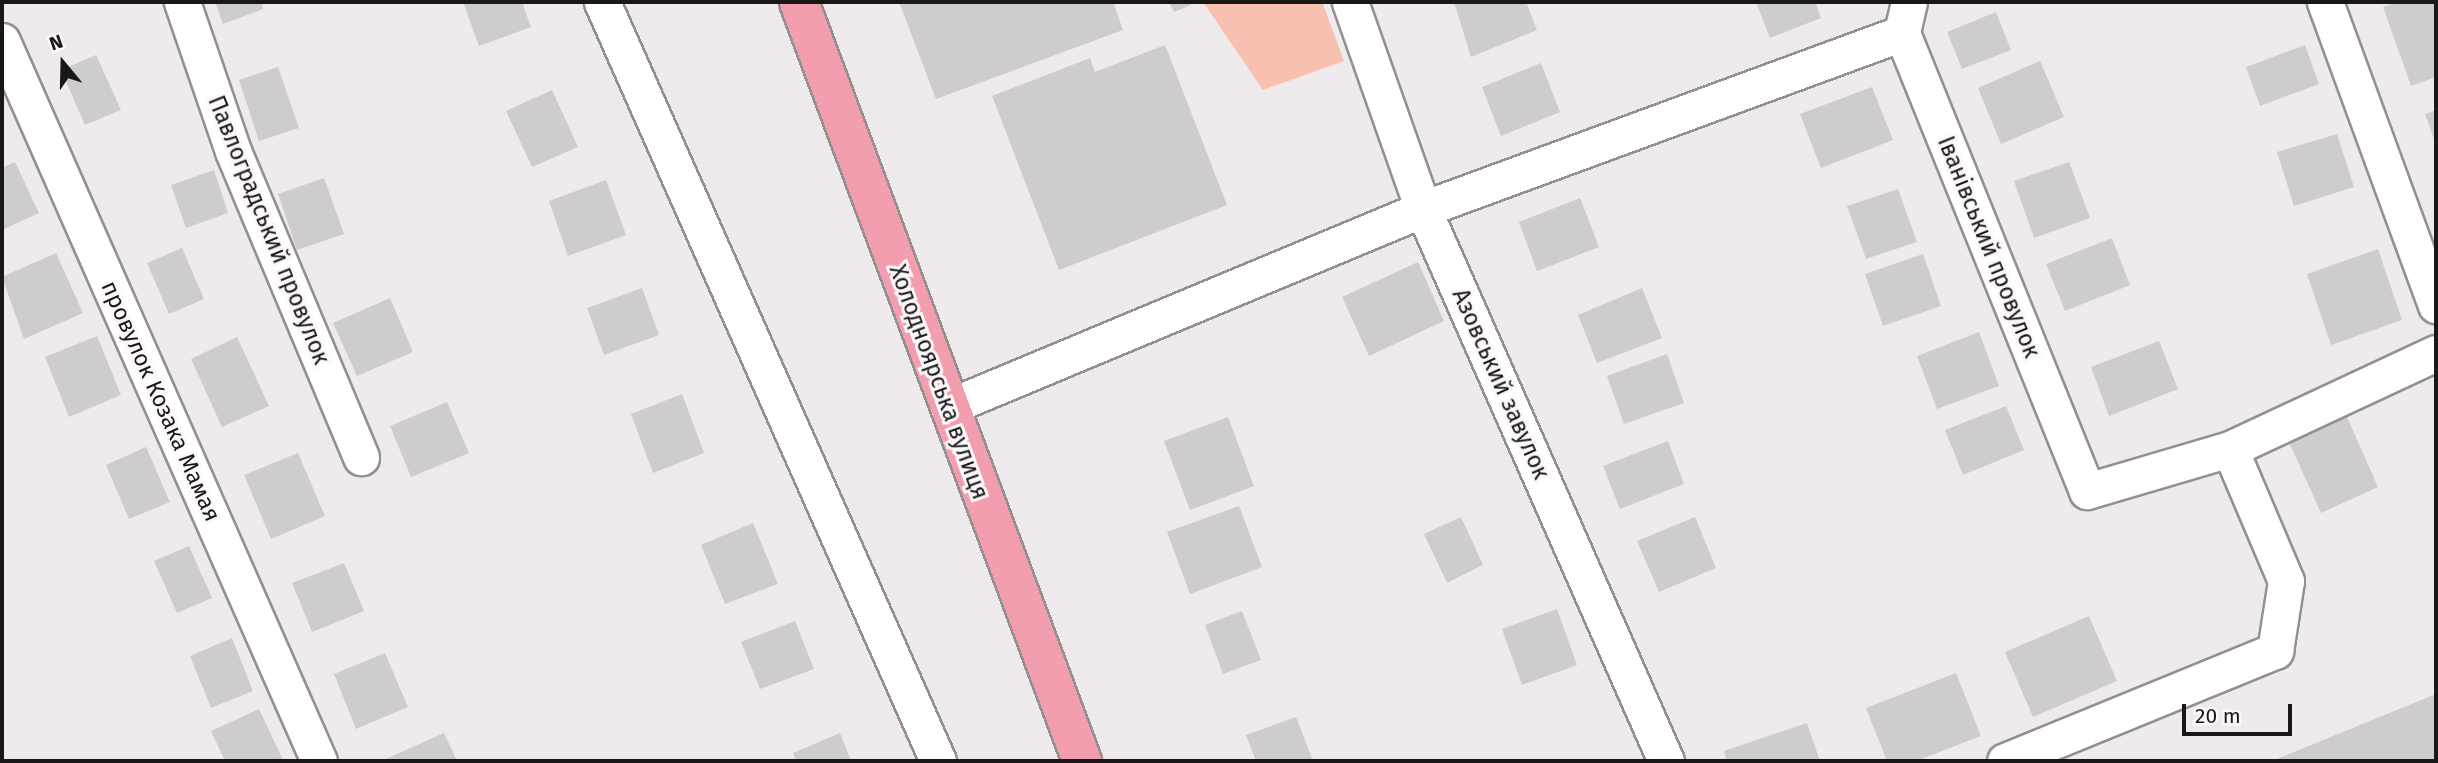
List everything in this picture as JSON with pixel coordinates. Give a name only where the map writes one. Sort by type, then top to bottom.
[{"type":"main road","name":"Холодноярська вулиця","points":[[799,2],[1082,761]]},
{"type":"street","name":"Павлоградський провулок","points":[[182,2],[233,151],[361,457]]},
{"type":"street","points":[[602,2],[938,761]]},
{"type":"street","name":"Азовський завулок","points":[[1350,2],[1423,209],[1666,761]]},
{"type":"street","points":[[2325,2],[2436,305]]},
{"type":"street","points":[[948,407],[1423,209],[1905,17]]},
{"type":"street","name":"Іванівський провулок","points":[[1905,17],[2087,491],[2230,449]]},
{"type":"street","name":"провулок Козака Мамая","points":[[2,41],[320,761]]},
{"type":"street","points":[[2005,761],[2275,651],[2286,581],[2230,449],[2436,353]]},
{"type":"shaded area","points":[[1203,2],[1322,2],[1344,61],[1263,90]]},
{"type":"building","points":[[215,2],[261,2],[263,9],[223,24]]},
{"type":"building","points":[[463,2],[522,2],[531,27],[479,46]]},
{"type":"building","points":[[899,2],[1113,2],[1123,30],[936,99]]},
{"type":"building","points":[[1169,2],[1189,2],[1191,5],[1174,12]]},
{"type":"building","points":[[1454,2],[1526,2],[1537,30],[1471,57]]},
{"type":"building","points":[[1756,2],[1815,2],[1821,18],[1770,38]]},
{"type":"building","points":[[2399,2],[2436,2],[2436,77],[2411,86],[2383,7]]},
{"type":"building","points":[[1996,12],[2011,50],[1962,69],[1947,32]]},
{"type":"building","points":[[1165,45],[1227,205],[1059,270],[992,96],[1090,58],[1095,72]]},
{"type":"building","points":[[2305,45],[2319,84],[2260,106],[2246,67]]},
{"type":"building","points":[[96,55],[121,110],[85,125],[61,70]]},
{"type":"building","points":[[2040,61],[2064,117],[2001,144],[1978,88]]},
{"type":"building","points":[[1541,63],[1560,112],[1501,136],[1482,87]]},
{"type":"building","points":[[278,67],[299,128],[259,141],[239,80]]},
{"type":"building","points":[[1872,87],[1893,140],[1821,168],[1800,114]]},
{"type":"building","points":[[552,90],[578,147],[532,167],[506,111]]},
{"type":"building","points":[[2436,110],[2436,145],[2425,114]]},
{"type":"building","points":[[2337,134],[2354,187],[2294,206],[2277,152]]},
{"type":"building","points":[[15,162],[39,213],[2,230],[2,168]]},
{"type":"building","points":[[2069,162],[2090,218],[2034,238],[2014,181]]},
{"type":"building","points":[[214,170],[228,213],[186,228],[171,185]]},
{"type":"building","points":[[324,178],[344,234],[297,250],[278,194]]},
{"type":"building","points":[[606,180],[626,235],[568,256],[549,201]]},
{"type":"building","points":[[1898,189],[1917,242],[1866,259],[1847,206]]},
{"type":"building","points":[[1580,198],[1599,247],[1537,271],[1519,222]]},
{"type":"building","points":[[2112,238],[2130,285],[2065,311],[2046,264]]},
{"type":"building","points":[[182,248],[204,299],[169,314],[147,263]]},
{"type":"building","points":[[2378,249],[2402,320],[2331,345],[2307,274]]},
{"type":"building","points":[[56,253],[83,313],[24,339],[2,277]]},
{"type":"building","points":[[1923,254],[1941,306],[1883,326],[1865,274]]},
{"type":"building","points":[[1418,262],[1444,321],[1369,356],[1342,297]]},
{"type":"building","points":[[642,288],[659,335],[604,355],[587,308]]},
{"type":"building","points":[[1642,288],[1662,338],[1597,363],[1578,315]]},
{"type":"building","points":[[390,298],[413,352],[357,376],[333,323]]},
{"type":"building","points":[[1979,332],[1999,386],[1937,409],[1917,356]]},
{"type":"building","points":[[97,336],[121,395],[69,417],[45,357]]},
{"type":"building","points":[[237,337],[269,406],[222,427],[191,359]]},
{"type":"building","points":[[2159,341],[2178,389],[2109,416],[2091,367]]},
{"type":"building","points":[[1667,354],[1684,403],[1624,424],[1607,376]]},
{"type":"building","points":[[682,394],[704,453],[653,473],[631,414]]},
{"type":"building","points":[[447,402],[469,453],[411,477],[390,426]]},
{"type":"building","points":[[2006,406],[2024,450],[1963,475],[1945,430]]},
{"type":"building","points":[[1228,417],[1254,486],[1190,510],[1164,441]]},
{"type":"building","points":[[2347,417],[2378,487],[2321,513],[2289,442]]},
{"type":"building","points":[[1668,441],[1684,484],[1620,509],[1603,466]]},
{"type":"building","points":[[146,447],[170,502],[129,519],[106,465]]},
{"type":"building","points":[[298,453],[325,516],[271,539],[244,475]]},
{"type":"building","points":[[1239,506],[1262,567],[1190,594],[1167,532]]},
{"type":"building","points":[[1461,517],[1483,565],[1447,583],[1424,534]]},
{"type":"building","points":[[1695,517],[1716,568],[1659,592],[1637,541]]},
{"type":"building","points":[[753,523],[778,584],[725,604],[701,545]]},
{"type":"building","points":[[189,546],[212,598],[177,613],[154,561]]},
{"type":"building","points":[[344,563],[364,611],[312,632],[292,583]]},
{"type":"building","points":[[1557,609],[1577,665],[1522,685],[1502,629]]},
{"type":"building","points":[[1242,611],[1261,660],[1223,674],[1205,625]]},
{"type":"building","points":[[2089,616],[2117,681],[2033,717],[2005,652]]},
{"type":"building","points":[[795,621],[814,669],[760,689],[741,642]]},
{"type":"building","points":[[232,638],[253,691],[211,708],[190,656]]},
{"type":"building","points":[[385,653],[408,707],[356,729],[334,674]]},
{"type":"building","points":[[1956,673],[1981,736],[1916,761],[1887,761],[1866,708]]},
{"type":"building","points":[[2436,694],[2436,761],[2272,761]]},
{"type":"building","points":[[259,709],[283,760],[225,761],[211,731]]},
{"type":"building","points":[[1296,717],[1313,761],[1256,761],[1246,735]]},
{"type":"building","points":[[1807,723],[1820,761],[1727,761],[1724,751]]},
{"type":"building","points":[[444,733],[457,761],[381,761]]},
{"type":"building","points":[[840,733],[851,761],[796,761],[793,753]]}]
